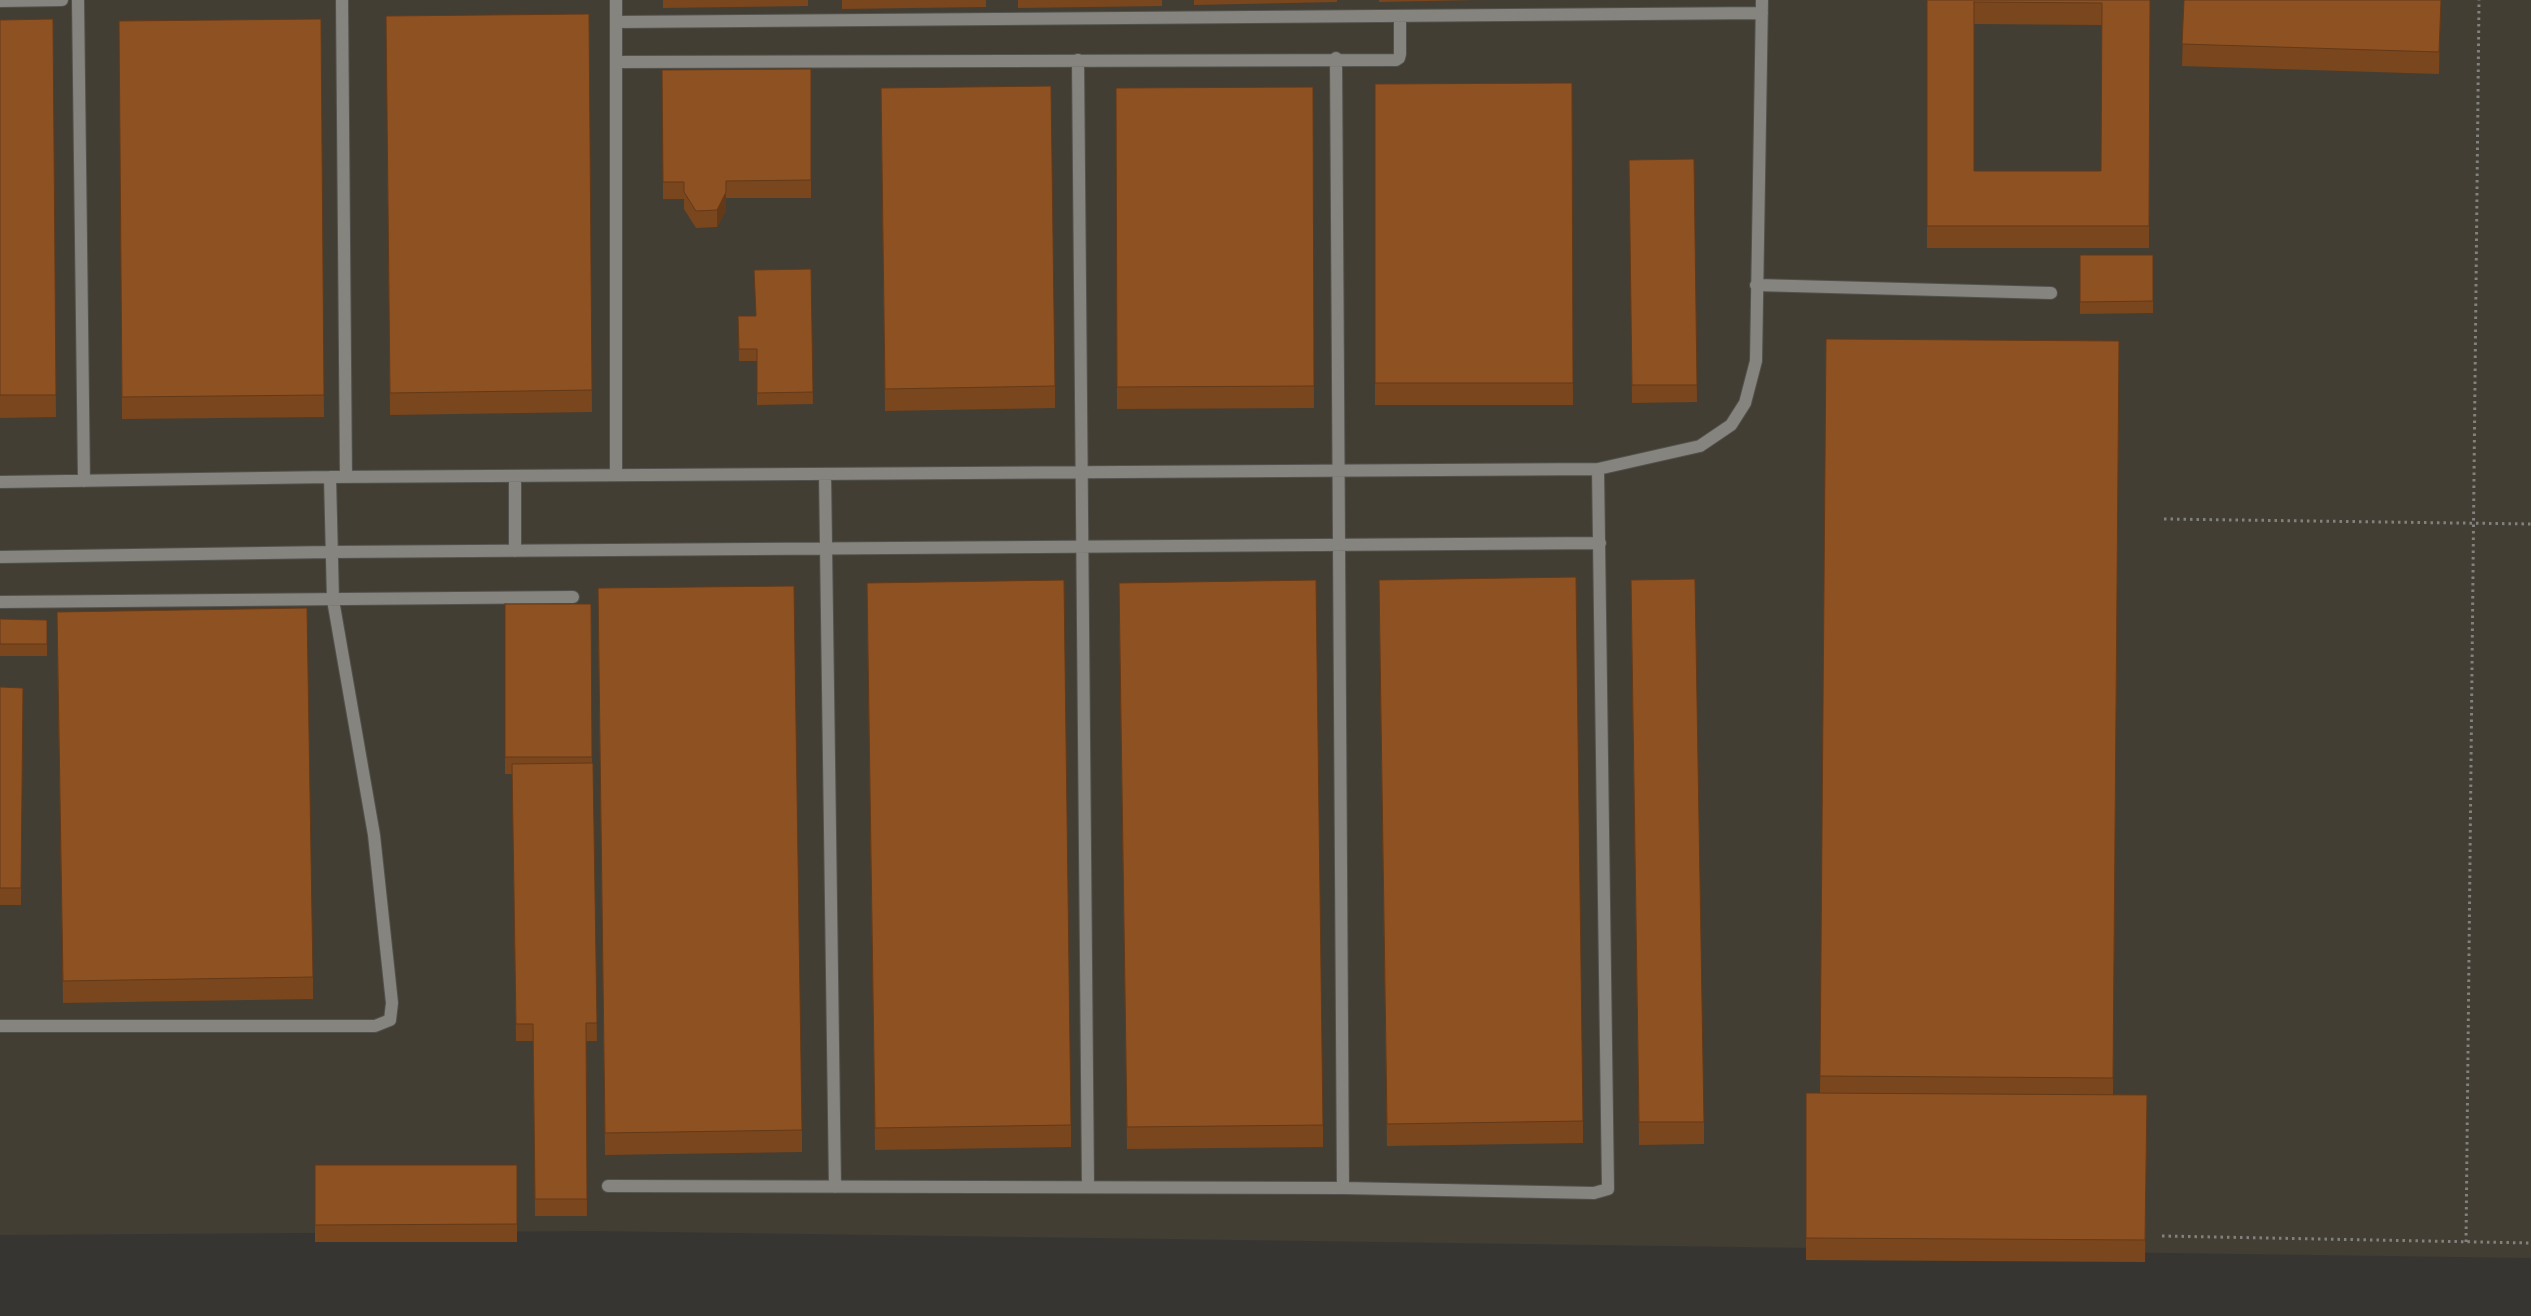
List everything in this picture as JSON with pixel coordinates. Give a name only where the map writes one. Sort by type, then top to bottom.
[{"type":"lane","points":[[0,1],[62,0]]},
{"type":"lane","points":[[78,0],[84,481]]},
{"type":"lane","points":[[342,0],[346,477]]},
{"type":"lane","points":[[616,0],[616,475]]},
{"type":"lane","points":[[0,482],[330,477],[1598,469],[1700,446],[1731,425],[1745,403],[1756,361],[1762,0]]},
{"type":"lane","points":[[616,22],[1762,13]]},
{"type":"lane","points":[[616,62],[1399,58],[1400,16]]},
{"type":"lane","points":[[1336,58],[1343,1188]]},
{"type":"lane","points":[[1078,60],[1088,1187]]},
{"type":"lane","points":[[1756,285],[2051,293]]},
{"type":"lane","points":[[608,1186],[1343,1188],[1594,1194],[1608,1189],[1598,469]]},
{"type":"lane","points":[[825,474],[835,1187]]},
{"type":"lane","points":[[515,476],[515,551]]},
{"type":"lane","points":[[0,1026],[375,1026],[390,1020],[392,1003],[376,851],[333,600],[330,552],[330,477]]},
{"type":"lane","points":[[0,557],[330,552],[1600,543]]},
{"type":"lane","points":[[0,602],[574,597]]},
{"type":"path","points":[[2466,1242],[2479,0]]},
{"type":"path","points":[[2164,519],[2531,524]]},
{"type":"path","points":[[2162,1236],[2531,1243]]},
{"type":"shaded area","points":[[0,0],[2531,0],[2531,1258],[593,1231],[0,1235]]},
{"type":"building","points":[[1927,0],[2150,0],[2149,226],[1927,226]],"holes":[[[1974,2],[2102,3],[2101,171],[1974,171]]]},
{"type":"building","points":[[2184,0],[2441,0],[2439,52],[2182,44]]},
{"type":"building","points":[[589,14],[592,390],[390,393],[386,16]]},
{"type":"building","points":[[53,19],[56,395],[0,395],[0,20]]},
{"type":"building","points":[[321,19],[324,395],[122,397],[119,21]]},
{"type":"building","points":[[811,69],[811,180],[726,181],[726,192],[717,210],[696,211],[684,192],[684,182],[663,182],[662,70]]},
{"type":"building","points":[[1572,83],[1573,383],[1375,383],[1375,84]]},
{"type":"building","points":[[1051,86],[1055,386],[885,389],[881,88]]},
{"type":"building","points":[[1313,87],[1314,386],[1117,387],[1116,88]]},
{"type":"building","points":[[1694,159],[1697,385],[1632,385],[1629,160]]},
{"type":"building","points":[[2080,255],[2153,255],[2153,301],[2080,302]]},
{"type":"building","points":[[811,269],[813,392],[757,393],[757,349],[739,349],[738,316],[756,316],[754,270]]},
{"type":"building","points":[[1826,339],[2119,341],[2113,1078],[1820,1076]]},
{"type":"building","points":[[1576,577],[1583,1121],[1387,1124],[1379,580]]},
{"type":"building","points":[[1695,579],[1704,1122],[1639,1122],[1631,580]]},
{"type":"building","points":[[1064,580],[1071,1125],[875,1128],[867,583]]},
{"type":"building","points":[[1316,580],[1323,1125],[1127,1127],[1119,583]]},
{"type":"building","points":[[794,586],[802,1130],[605,1133],[598,588]]},
{"type":"building","points":[[505,604],[591,604],[592,757],[505,757]]},
{"type":"building","points":[[307,608],[313,977],[63,981],[57,612]]},
{"type":"building","points":[[0,619],[47,620],[47,644],[0,644]]},
{"type":"building","points":[[0,687],[23,688],[21,888],[0,888]]},
{"type":"building","points":[[593,763],[597,1023],[586,1023],[587,1199],[535,1199],[533,1024],[516,1024],[512,764]]},
{"type":"building","points":[[1806,1093],[2147,1095],[2145,1240],[1806,1238]]},
{"type":"building","points":[[315,1165],[517,1165],[517,1224],[315,1225]]}]
